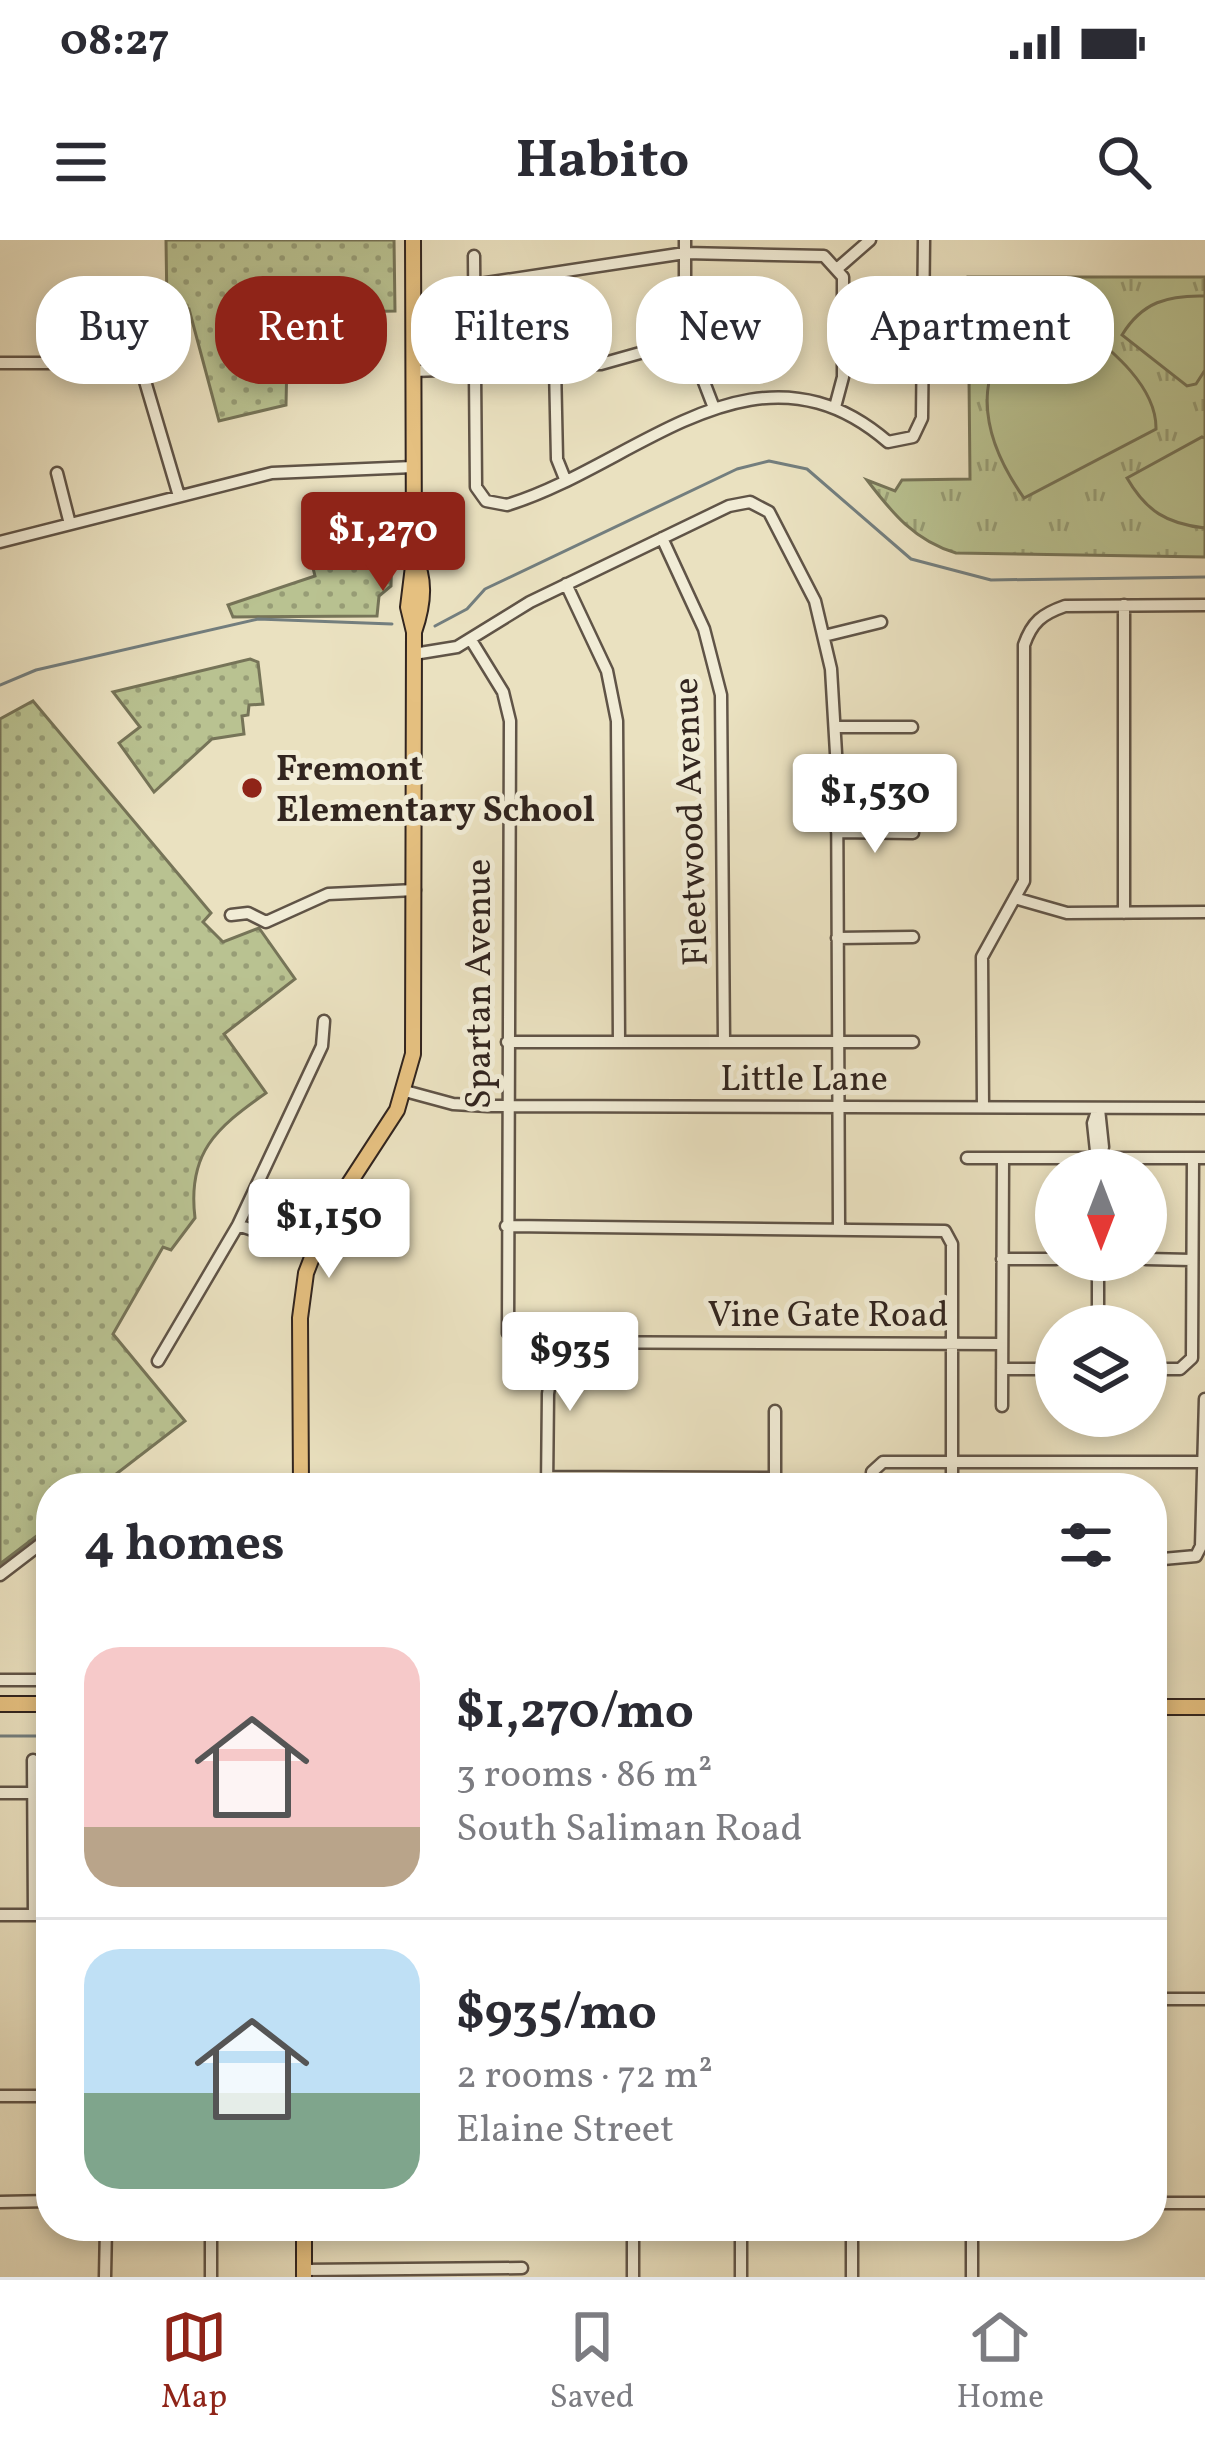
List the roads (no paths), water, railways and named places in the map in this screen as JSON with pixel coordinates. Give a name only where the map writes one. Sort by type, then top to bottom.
[{"type":"main road","points":[[413,240],[413,276]]},
{"type":"main road","points":[[301,1473],[301,1311],[312,1251],[405,1091],[415,1033],[414,632],[408,577],[414,558],[414,384]]},
{"type":"main road","points":[[0,1704],[36,1704]]},
{"type":"main road","points":[[1167,1707],[1205,1707]]},
{"type":"main road","points":[[304,2241],[304,2273]]},
{"type":"street","points":[[838,268],[870,240]]},
{"type":"street","points":[[476,384],[474,476],[486,500],[513,504],[714,408],[781,396],[835,406],[888,442],[907,441],[922,418],[924,240]]},
{"type":"street","points":[[522,276],[685,246],[824,256],[843,278],[843,376],[835,406]]},
{"type":"street","points":[[473,276],[474,256]]},
{"type":"street","points":[[0,363],[114,363],[142,371],[179,496]]},
{"type":"street","points":[[555,384],[557,459],[565,478]]},
{"type":"street","points":[[705,384],[714,408]]},
{"type":"street","points":[[0,542],[312,468],[413,467]]},
{"type":"street","points":[[56,473],[70,524]]},
{"type":"street","points":[[414,654],[443,653],[566,584],[743,502],[767,510],[805,576],[824,636],[836,727],[838,1227]]},
{"type":"street","name":"Fleetwood Avenue","points":[[662,538],[704,629],[721,695],[724,1042]]},
{"type":"street","points":[[566,584],[607,671],[617,721],[619,1042]]},
{"type":"street","points":[[1124,605],[1124,913]]},
{"type":"street","points":[[983,1107],[982,957],[1024,881],[1024,645],[1030,627],[1044,614],[1065,606],[1205,605]]},
{"type":"street","points":[[824,636],[881,622]]},
{"type":"street","name":"Spartan Avenue","points":[[471,640],[503,692],[510,721],[505,1324],[511,1336]]},
{"type":"street","points":[[836,727],[912,727]]},
{"type":"street","points":[[837,832],[913,833]]},
{"type":"street","points":[[231,915],[248,913],[266,922],[328,894],[415,890]]},
{"type":"street","points":[[1018,899],[1067,913],[1205,913]]},
{"type":"street","points":[[837,938],[913,937]]},
{"type":"street","points":[[158,1361],[238,1225],[322,1046],[324,1021]]},
{"type":"street","points":[[507,1042],[913,1042]]},
{"type":"street","name":"Little Lane","points":[[405,1091],[453,1104],[506,1106],[1205,1108]]},
{"type":"street","points":[[1097,1149],[1098,1108]]},
{"type":"street","points":[[967,1158],[1035,1160]]},
{"type":"street","points":[[1002,1406],[1003,1158]]},
{"type":"street","points":[[1167,1160],[1199,1158],[1192,1356],[1186,1366],[1167,1367]]},
{"type":"street","points":[[238,1225],[312,1251]]},
{"type":"street","points":[[506,1226],[936,1228],[950,1236],[952,1473]]},
{"type":"street","points":[[1002,1259],[1035,1259]]},
{"type":"street","points":[[1167,1259],[1192,1260]]},
{"type":"street","name":"Vine Gate Road","points":[[511,1336],[520,1342],[1002,1344]]},
{"type":"street","points":[[547,1473],[548,1394],[556,1342]]},
{"type":"street","points":[[1002,1369],[1035,1369]]},
{"type":"street","points":[[1167,1559],[1196,1556],[1201,1546],[1205,1399]]},
{"type":"street","points":[[775,1411],[775,1473]]},
{"type":"street","points":[[875,1473],[876,1465],[952,1462],[1201,1462]]},
{"type":"street","points":[[0,1575],[36,1547]]},
{"type":"street","points":[[0,1680],[36,1680]]},
{"type":"street","points":[[0,1915],[34,1915],[33,1760]]},
{"type":"street","points":[[0,1792],[33,1793]]},
{"type":"street","points":[[1167,1999],[1205,1999]]},
{"type":"street","points":[[0,2096],[36,2096]]},
{"type":"street","points":[[0,2202],[36,2201]]},
{"type":"street","points":[[1167,2203],[1205,2203]]},
{"type":"street","points":[[105,2277],[106,2241]]},
{"type":"street","points":[[211,2241],[211,2277]]},
{"type":"street","points":[[633,2241],[633,2277]]},
{"type":"street","points":[[740,2241],[741,2277]]},
{"type":"street","points":[[852,2241],[852,2277]]},
{"type":"street","points":[[972,2241],[972,2277]]},
{"type":"street","points":[[304,2273],[522,2268]]},
{"type":"waterway","points":[[435,626],[467,609],[485,589],[737,469],[769,461],[807,469],[911,559],[991,580],[1205,577]]},
{"type":"waterway","points":[[0,685],[36,670],[258,619],[392,624]]},
{"type":"waterway","points":[[0,1736],[36,1736]]},
{"type":"place","name":"Fremont Elementary School","points":[[252,788]]}]
